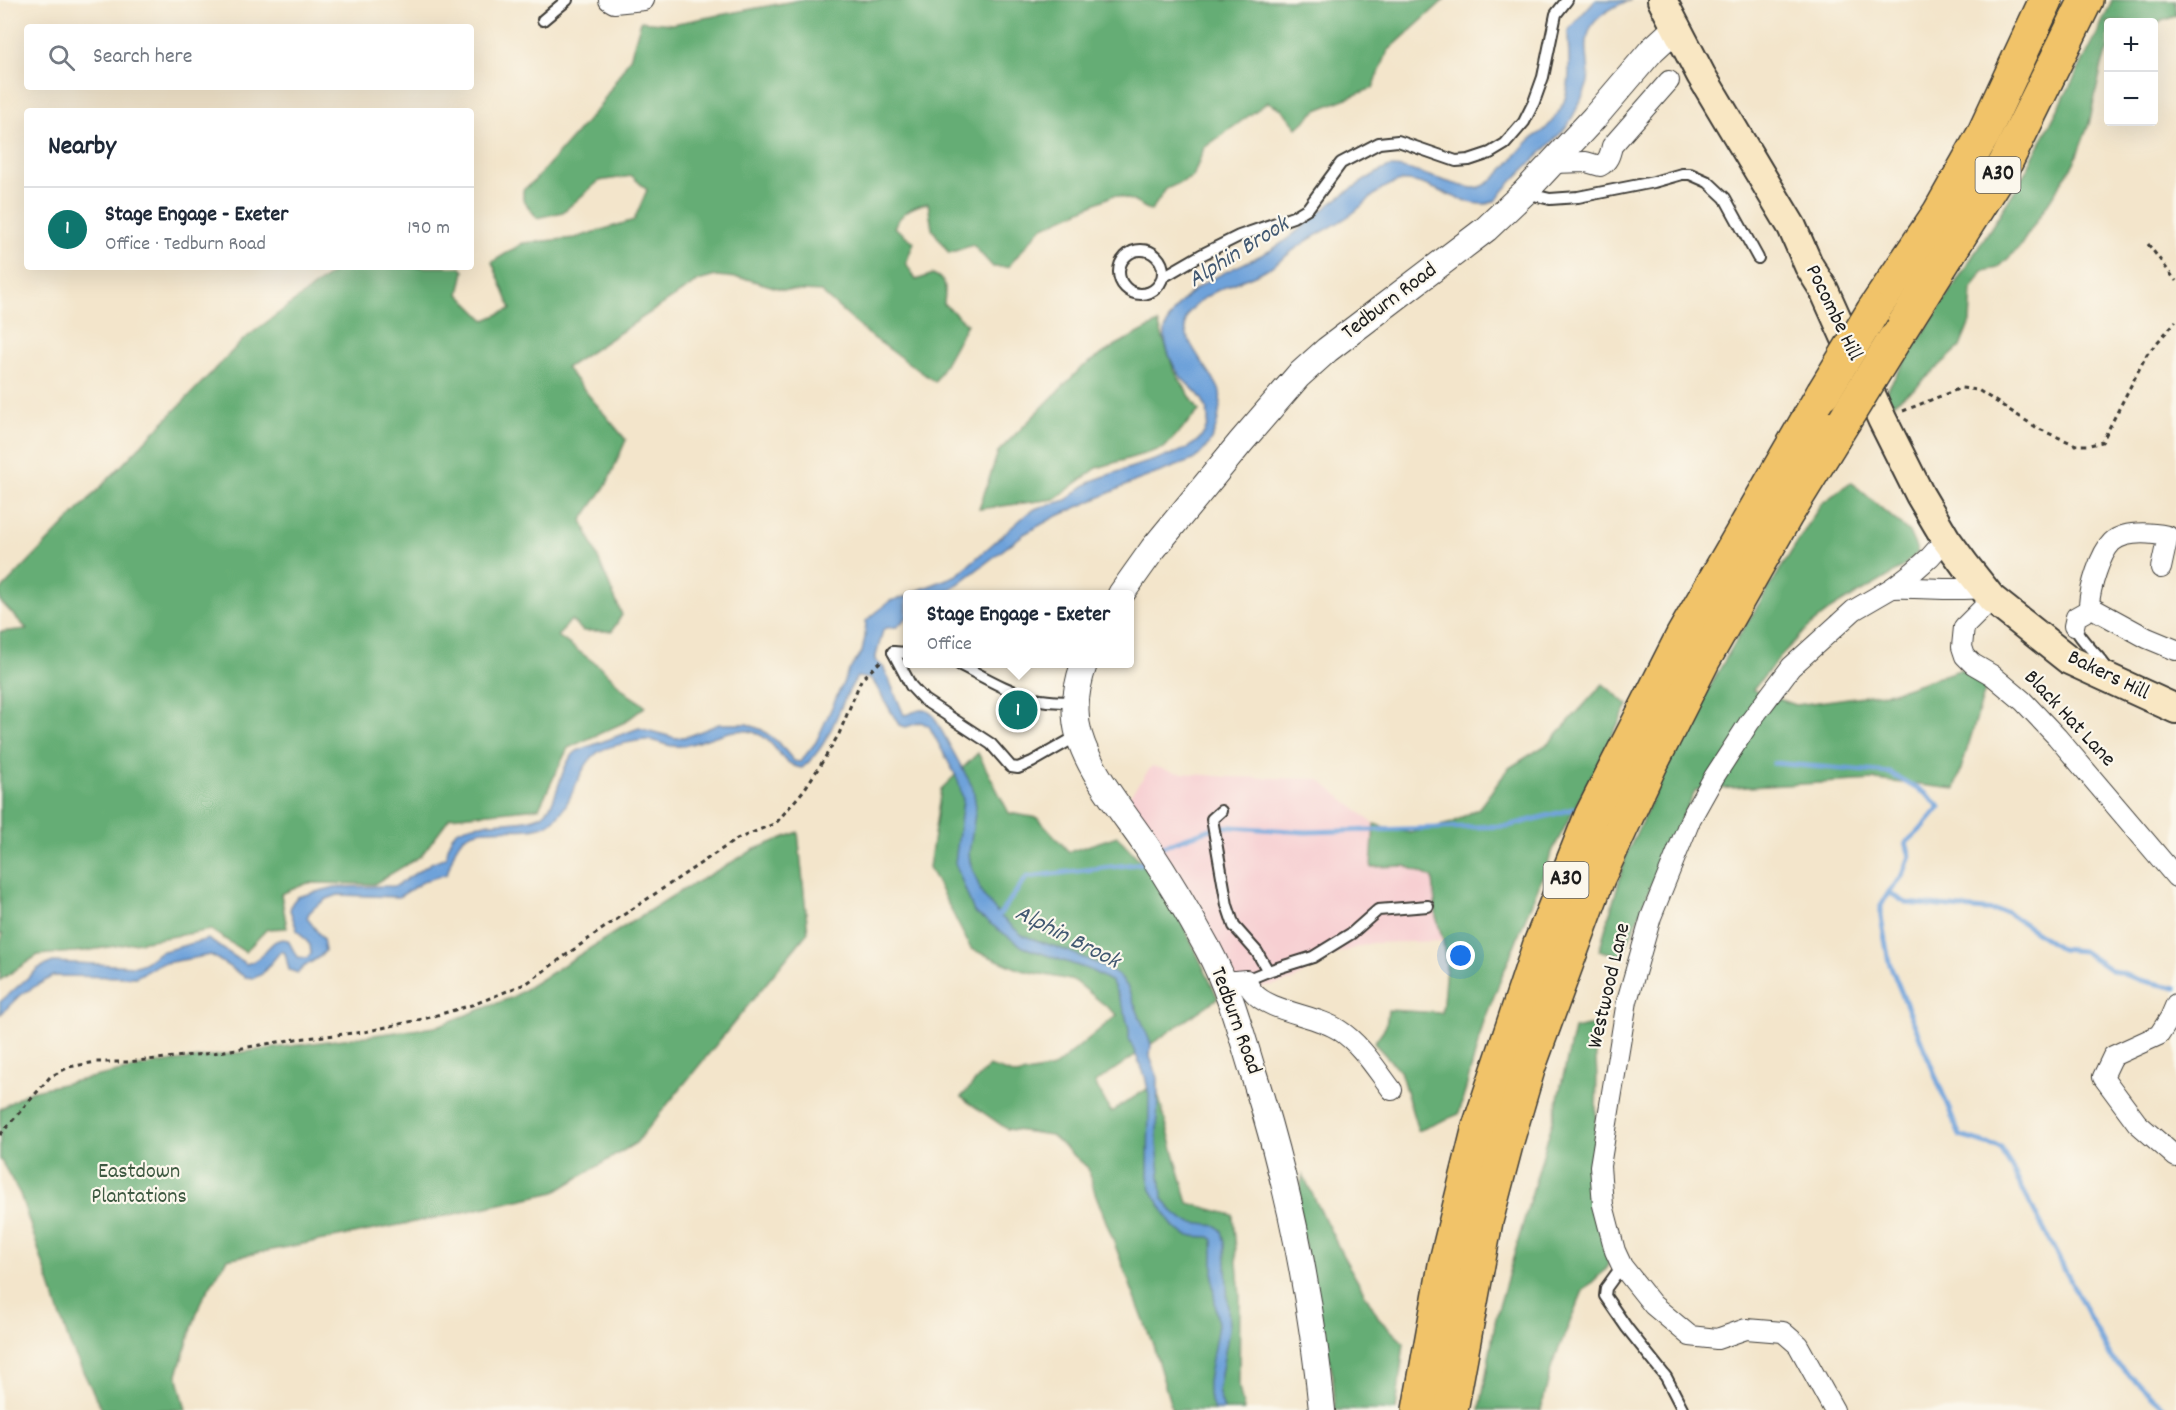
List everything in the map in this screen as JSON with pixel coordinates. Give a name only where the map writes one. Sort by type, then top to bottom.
[{"type":"highway","name":"A30","points":[[1419,1410],[1445,1265],[1479,1127],[1540,944],[1591,816],[1683,635],[1823,393],[1873,311],[1939,213],[1983,135],[2046,0]]},
{"type":"highway","name":"A30","points":[[1451,1410],[1486,1221],[1507,1141],[1529,1066],[1598,878],[1650,766],[1704,659],[1786,515],[2004,164],[2086,0]]},
{"type":"main road","name":"Pocombe Hill","points":[[1662,0],[1701,75],[1792,227],[1920,495],[1946,539],[1988,593],[2015,616]]},
{"type":"main road","name":"Bakers Hill","points":[[2015,616],[2069,660],[2176,709]]},
{"type":"street","points":[[609,0],[614,3],[644,0]]},
{"type":"street","name":"Tedburn Road","points":[[1124,590],[1153,549],[1298,376],[1327,350],[1486,230],[1552,163],[1652,50],[1677,27]]},
{"type":"street","points":[[1552,163],[1586,162],[1600,166],[1609,157],[1612,146],[1669,81]]},
{"type":"street","points":[[2161,568],[2168,536],[2152,533],[2125,536],[2112,543],[2098,568],[2090,590],[2089,605],[2147,638],[2176,650]]},
{"type":"street","name":"Westwood Lane","points":[[1834,1410],[1798,1345],[1783,1332],[1746,1329],[1717,1339],[1690,1336],[1653,1305],[1622,1266],[1615,1251],[1603,1205],[1600,1166],[1627,1001],[1651,917],[1691,818],[1749,723],[1791,667],[1854,610],[1892,588],[1930,557],[1946,539]]},
{"type":"street","points":[[1892,588],[1917,587],[1988,593]]},
{"type":"street","name":"Black Hat Lane","points":[[1988,593],[1964,627],[1962,647],[1965,656],[2023,701],[2057,736],[2176,877]]},
{"type":"street","points":[[2074,626],[2076,617],[2092,608]]},
{"type":"street","name":"Tedburn Road","points":[[1083,668],[1075,702],[1079,735],[1097,774],[1235,981],[1293,1220],[1316,1344],[1322,1410]]},
{"type":"street","points":[[1235,981],[1265,1001],[1321,1021],[1339,1030],[1360,1049],[1392,1090]]},
{"type":"street","points":[[2176,1004],[2171,1024],[2159,1035],[2113,1056],[2103,1077],[2137,1123],[2176,1157]]},
{"type":"lane","points":[[543,20],[567,0]]},
{"type":"lane","points":[[1163,277],[1160,260],[1149,250],[1142,249],[1128,254],[1119,266],[1120,280],[1124,286],[1137,294],[1152,292],[1163,277],[1200,255],[1239,236],[1293,217],[1308,208],[1341,163],[1379,142],[1398,141],[1456,160],[1480,157],[1505,144],[1524,122],[1534,102],[1543,77],[1556,14],[1567,0]]},
{"type":"lane","points":[[1524,193],[1550,199],[1578,197],[1689,174],[1708,182],[1725,198],[1758,258]]},
{"type":"lane","points":[[2074,626],[2090,650],[2101,659],[2113,680]]},
{"type":"lane","points":[[903,653],[893,652],[911,686],[924,700],[991,744],[1011,767],[1018,768],[1032,762],[1079,735]]},
{"type":"lane","points":[[968,668],[1007,689],[1042,700],[1075,702]]},
{"type":"lane","points":[[1221,811],[1212,819],[1227,905],[1234,926],[1257,952],[1268,971]]},
{"type":"lane","points":[[1235,981],[1313,957],[1352,933],[1378,910],[1428,906]]},
{"type":"lane","points":[[1622,1266],[1606,1288],[1605,1296],[1666,1377],[1683,1410]]},
{"type":"path","points":[[2148,244],[2176,280]]},
{"type":"path","points":[[1882,418],[1961,388],[1978,390],[2039,429],[2076,445],[2102,442],[2147,354],[2176,321]]},
{"type":"path","points":[[0,1135],[50,1077],[69,1067],[96,1062],[128,1062],[213,1053],[296,1039],[364,1032],[456,1009],[527,983],[601,930],[737,839],[776,823],[804,790],[839,734],[861,680],[881,660]]},
{"type":"shaded area","points":[[1152,766],[1173,772],[1227,777],[1318,779],[1374,824],[1371,866],[1406,866],[1433,878],[1436,916],[1443,941],[1371,943],[1328,956],[1292,981],[1237,992],[1127,799]]},
{"type":"green space","points":[[799,0],[1444,0],[1388,51],[1373,88],[1317,110],[1297,128],[1282,109],[1268,102],[1204,148],[1193,177],[1166,189],[1151,211],[1131,200],[1114,195],[1041,228],[1008,267],[993,267],[973,245],[949,253],[932,229],[928,203],[908,210],[894,227],[914,242],[906,263],[916,280],[933,274],[942,280],[945,286],[944,304],[967,324],[935,382],[868,334],[821,292],[784,290],[747,279],[716,276],[698,281],[566,368],[626,440],[607,484],[582,520],[622,615],[612,631],[583,631],[571,620],[558,636],[603,669],[629,695],[646,706],[625,722],[568,748],[539,808],[450,817],[421,856],[374,884],[308,883],[281,894],[287,928],[267,929],[245,952],[211,930],[85,951],[38,955],[0,980],[0,944],[3,934],[0,933],[0,632],[27,629],[0,601],[0,591],[243,340],[336,270],[463,270],[459,294],[485,320],[511,309],[492,262],[523,243],[575,238],[634,220],[647,190],[632,176],[599,181],[563,212],[537,218],[523,200],[523,190],[535,180],[599,107],[630,58],[641,21],[672,24]]},
{"type":"green space","points":[[2112,0],[2176,0],[2176,16],[2158,23],[2158,18],[2104,18]]},
{"type":"green space","points":[[2104,18],[2104,60],[2089,124],[2074,163],[2019,248],[1998,268],[1983,271],[1972,289],[1970,322],[1960,347],[1913,390],[1888,406],[1881,399],[2019,184]]},
{"type":"green space","points":[[1158,323],[1174,370],[1199,411],[1164,448],[1097,468],[1055,499],[979,509],[998,452],[1081,368],[1116,345]]},
{"type":"green space","points":[[1851,482],[1909,532],[1918,552],[1888,577],[1819,618],[1789,647],[1753,690],[1796,705],[1893,692],[1962,669],[1986,687],[1955,789],[1875,780],[1696,790],[1667,847],[1623,955],[1599,951],[1627,853],[1683,734],[1737,639],[1821,504]]},
{"type":"green space","points":[[1603,684],[1628,705],[1553,850],[1484,1021],[1459,1114],[1418,1131],[1400,1071],[1374,1043],[1386,1026],[1388,1010],[1442,1013],[1446,967],[1443,941],[1436,916],[1433,878],[1406,866],[1371,867],[1374,824],[1410,833],[1452,823],[1479,808],[1509,768],[1549,743]]},
{"type":"green space","points":[[978,753],[1009,813],[1038,818],[1069,852],[1117,836],[1165,887],[1218,998],[1095,1083],[1111,1112],[1155,1084],[1188,1203],[1233,1215],[1240,1297],[1239,1387],[1244,1410],[1172,1410],[1153,1345],[1094,1190],[1088,1168],[1051,1135],[1007,1129],[961,1097],[989,1066],[1016,1075],[1053,1068],[1117,1015],[1075,981],[1021,970],[971,949],[929,867],[941,789]]},
{"type":"green space","name":"Eastdown Plantations","points":[[798,832],[808,932],[636,1143],[555,1192],[227,1259],[201,1301],[177,1374],[186,1410],[102,1410],[70,1345],[20,1194],[0,1159],[0,1109],[30,1091],[154,1064],[435,1027],[513,997],[674,895],[755,849]]},
{"type":"green space","points":[[1594,1025],[1597,1077],[1594,1178],[1611,1248],[1607,1268],[1583,1291],[1552,1365],[1541,1410],[1480,1410],[1496,1317],[1553,1120],[1574,1029]]},
{"type":"green space","points":[[1303,1175],[1343,1256],[1380,1320],[1404,1343],[1396,1410],[1335,1410],[1333,1376],[1296,1206]]},
{"type":"water","points":[[1595,0],[1631,0],[1606,12],[1592,26],[1587,38],[1588,82],[1572,118],[1559,135],[1512,181],[1497,200],[1484,204],[1473,203],[1412,181],[1394,183],[1381,190],[1353,213],[1308,240],[1270,267],[1206,297],[1190,311],[1186,320],[1186,331],[1190,341],[1216,383],[1220,394],[1216,429],[1200,455],[1193,460],[1136,481],[1053,518],[1024,534],[950,590],[919,590],[957,575],[1028,513],[1037,508],[1067,500],[1094,480],[1185,449],[1200,438],[1207,425],[1207,410],[1198,394],[1174,367],[1165,337],[1167,324],[1187,296],[1215,277],[1276,247],[1326,207],[1387,168],[1404,168],[1465,187],[1482,187],[1505,168],[1525,144],[1545,129],[1560,109],[1569,79],[1568,30]]},
{"type":"water","points":[[903,597],[903,621],[897,627],[883,630],[875,660],[884,668],[904,715],[926,710],[933,715],[973,788],[976,807],[969,853],[982,894],[999,915],[1022,935],[1108,968],[1118,975],[1127,986],[1151,1044],[1150,1057],[1158,1078],[1157,1142],[1162,1197],[1171,1210],[1184,1220],[1217,1226],[1222,1231],[1225,1243],[1229,1329],[1218,1391],[1224,1410],[1214,1410],[1208,1392],[1218,1325],[1213,1286],[1213,1240],[1210,1237],[1188,1236],[1174,1228],[1151,1190],[1148,1176],[1149,1095],[1145,1076],[1129,1039],[1124,1009],[1112,982],[1090,970],[1023,947],[974,912],[955,863],[963,800],[958,780],[929,726],[921,722],[906,727],[899,725],[872,679],[857,677],[821,748],[802,768],[788,762],[763,736],[746,731],[727,732],[681,746],[645,740],[606,748],[589,761],[569,800],[557,817],[548,824],[537,828],[486,830],[465,836],[456,848],[447,874],[424,881],[399,897],[338,895],[315,907],[307,918],[323,939],[325,951],[298,973],[289,970],[285,953],[281,951],[262,974],[254,978],[245,977],[211,955],[159,964],[136,977],[53,976],[20,995],[0,1015],[0,1002],[39,968],[53,962],[136,966],[160,952],[208,939],[246,964],[253,962],[272,944],[282,939],[288,940],[297,957],[307,958],[311,953],[310,945],[297,930],[290,910],[297,897],[335,887],[396,886],[431,863],[446,857],[451,837],[460,829],[482,824],[533,819],[542,815],[552,802],[566,765],[577,751],[639,728],[676,738],[689,736],[719,724],[747,724],[762,730],[778,742],[794,761],[800,762],[816,742],[848,672],[862,652],[866,621],[890,601]]},
{"type":"waterway","points":[[1774,763],[1890,773],[1926,794],[1940,807],[1906,843],[1910,856],[1903,875],[1889,892],[1906,903],[2007,912],[2061,949],[2083,951],[2111,970],[2140,980],[2176,988]]},
{"type":"waterway","points":[[1163,846],[1219,826],[1305,832],[1508,826],[1577,808]]},
{"type":"waterway","name":"Alphin Brook","points":[[994,918],[999,915],[1027,877],[1144,863]]},
{"type":"waterway","points":[[1889,892],[1881,905],[1889,962],[1960,1136],[2001,1148],[2111,1358],[2167,1410]]},
{"type":"place","name":"Stage Engage - Exeter","points":[[1018,710]]}]
